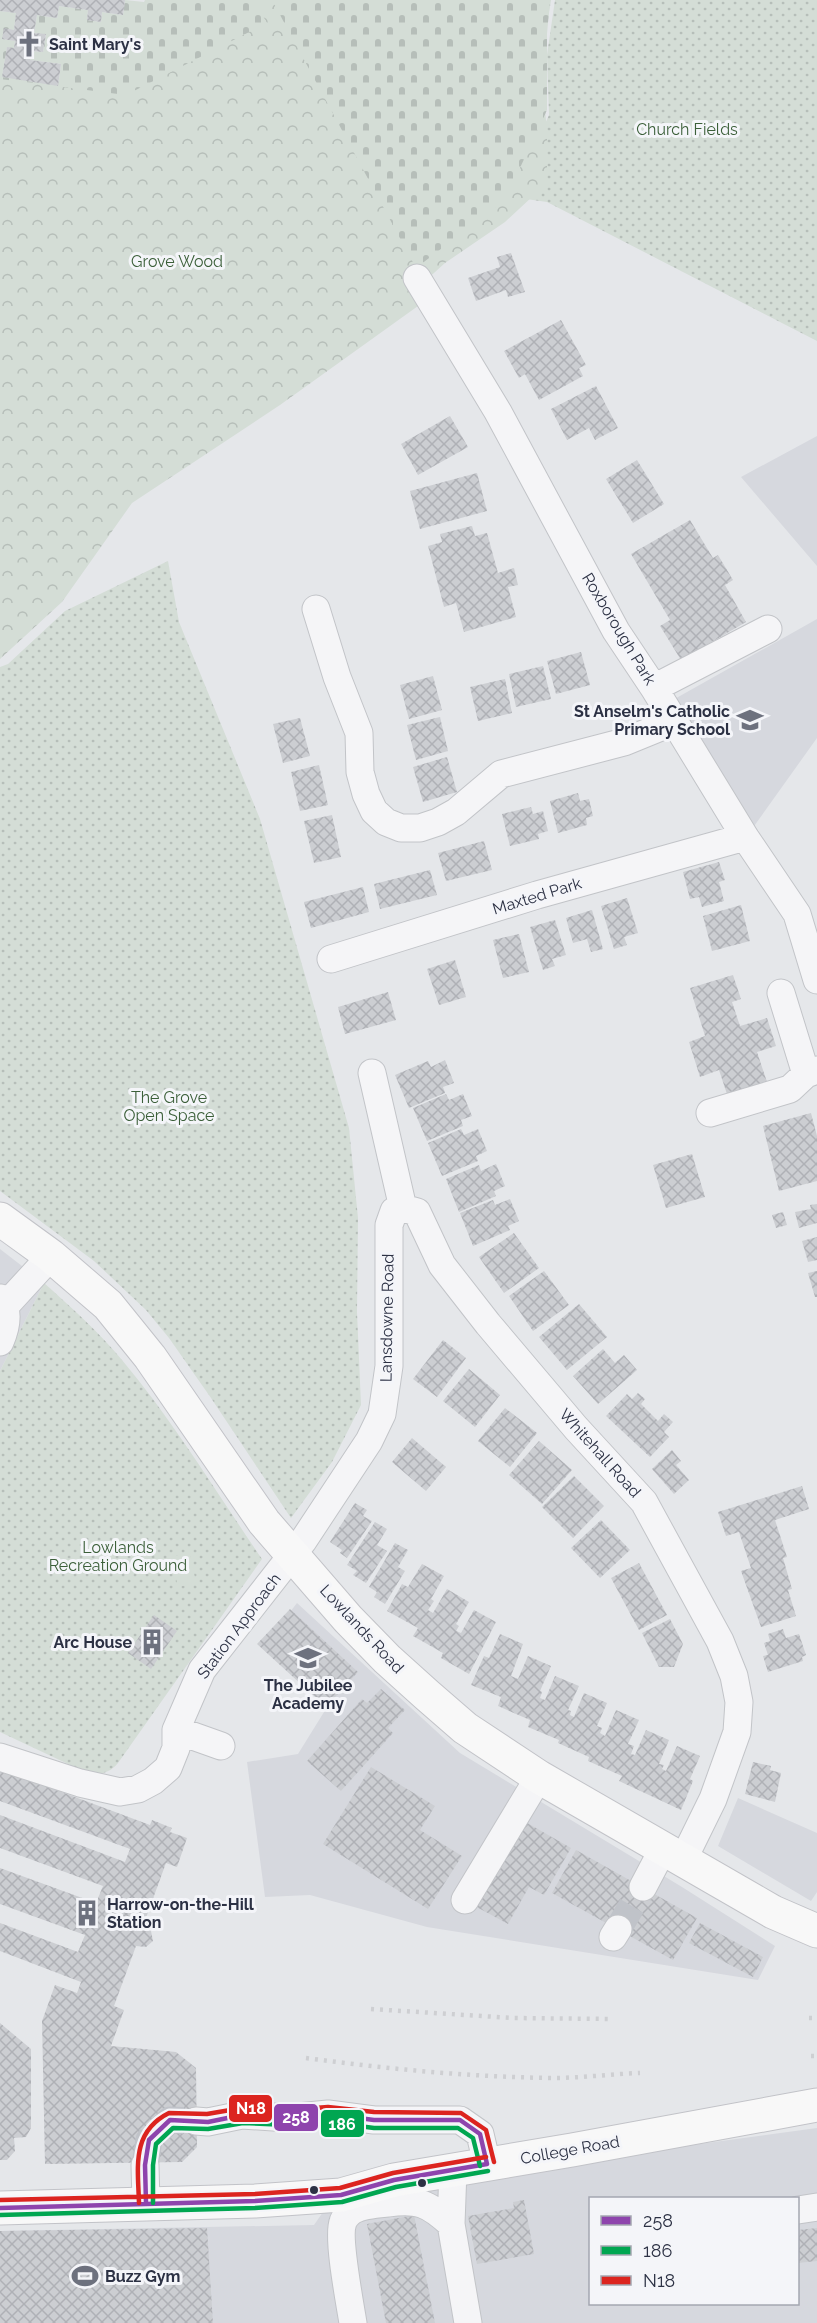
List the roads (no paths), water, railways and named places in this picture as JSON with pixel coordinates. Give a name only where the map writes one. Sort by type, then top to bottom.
[{"type":"main road","name":"Lowlands Road","points":[[0,1220],[51,1256],[108,1305],[136,1339],[264,1521],[348,1618],[387,1659],[465,1728],[539,1777],[673,1855],[773,1912],[817,1931]]},
{"type":"main road","name":"College Road","points":[[0,2208],[255,2201],[341,2195],[393,2180],[817,2105]]},
{"type":"street","name":"Roxborough Park","points":[[417,278],[498,412],[616,631],[654,688],[745,837],[797,914],[810,925],[816,970]]},
{"type":"street","points":[[316,609],[347,706],[359,733],[360,772],[366,794],[374,811],[386,822],[402,828],[420,828],[447,817],[501,774],[624,742],[673,722]]},
{"type":"street","points":[[654,688],[768,629]]},
{"type":"street","name":"Maxted Park","points":[[331,960],[537,896],[745,837]]},
{"type":"street","points":[[710,1113],[790,1089],[812,1072],[781,993]]},
{"type":"street","points":[[372,1073],[403,1208]]},
{"type":"street","name":"Lansdowne Road","points":[[293,1554],[364,1448],[382,1414],[389,1366],[389,1226],[394,1211],[403,1208]]},
{"type":"street","name":"Whitehall Road","points":[[403,1208],[417,1212],[442,1265],[576,1428],[644,1502],[720,1641],[734,1676],[739,1702],[737,1732],[713,1799],[673,1855],[643,1887]]},
{"type":"street","points":[[0,1342],[6,1324],[3,1301],[51,1256]]},
{"type":"street","name":"Station Approach","points":[[0,1757],[80,1783],[120,1792],[138,1789],[153,1781],[168,1768],[176,1749],[176,1730],[202,1670],[293,1554]]},
{"type":"street","points":[[176,1730],[221,1746]]},
{"type":"street","points":[[465,1900],[539,1777]]},
{"type":"street","points":[[196,2121],[208,2122],[242,2115],[288,2118],[328,2114],[374,2120],[460,2120],[480,2134],[487,2164]]},
{"type":"street","points":[[145,2165],[146,2204]]},
{"type":"street","points":[[453,2170],[450,2224],[468,2323]]},
{"type":"street","points":[[353,2323],[342,2252],[342,2223],[350,2212],[359,2208],[388,2203],[413,2202],[433,2207],[450,2224]]},
{"type":"street","points":[[799,2210],[817,2207]]},
{"type":"tunnel","points":[[618,1929],[643,1887]]},
{"type":"tunnel","points":[[145,2165],[149,2140],[170,2120],[196,2121]]},
{"type":"railway","points":[[371,2009],[513,2018],[613,2019]]},
{"type":"railway","points":[[809,2018],[817,2018]]},
{"type":"railway","points":[[811,2056],[817,2056]]},
{"type":"railway","points":[[306,2058],[398,2069],[491,2076],[564,2078],[640,2073]]},
{"type":"place","name":"Saint Mary's","points":[[29,44]]},
{"type":"place","name":"St Anselm's Catholic Primary School","points":[[750,720]]},
{"type":"place","name":"Arc House","points":[[152,1642]]},
{"type":"place","name":"The Jubilee Academy","points":[[308,1658]]},
{"type":"place","name":"Harrow-on-the-Hill Station","points":[[87,1913]]},
{"type":"place","name":"Buzz Gym","points":[[85,2276]]},
{"type":"park label","name":"Church Fields","points":[[687,129]]},
{"type":"park label","name":"Grove Wood","points":[[177,261]]},
{"type":"park label","name":"The Grove Open Space","points":[[169,1106]]},
{"type":"park label","name":"Lowlands Recreation Ground","points":[[118,1556]]}]
